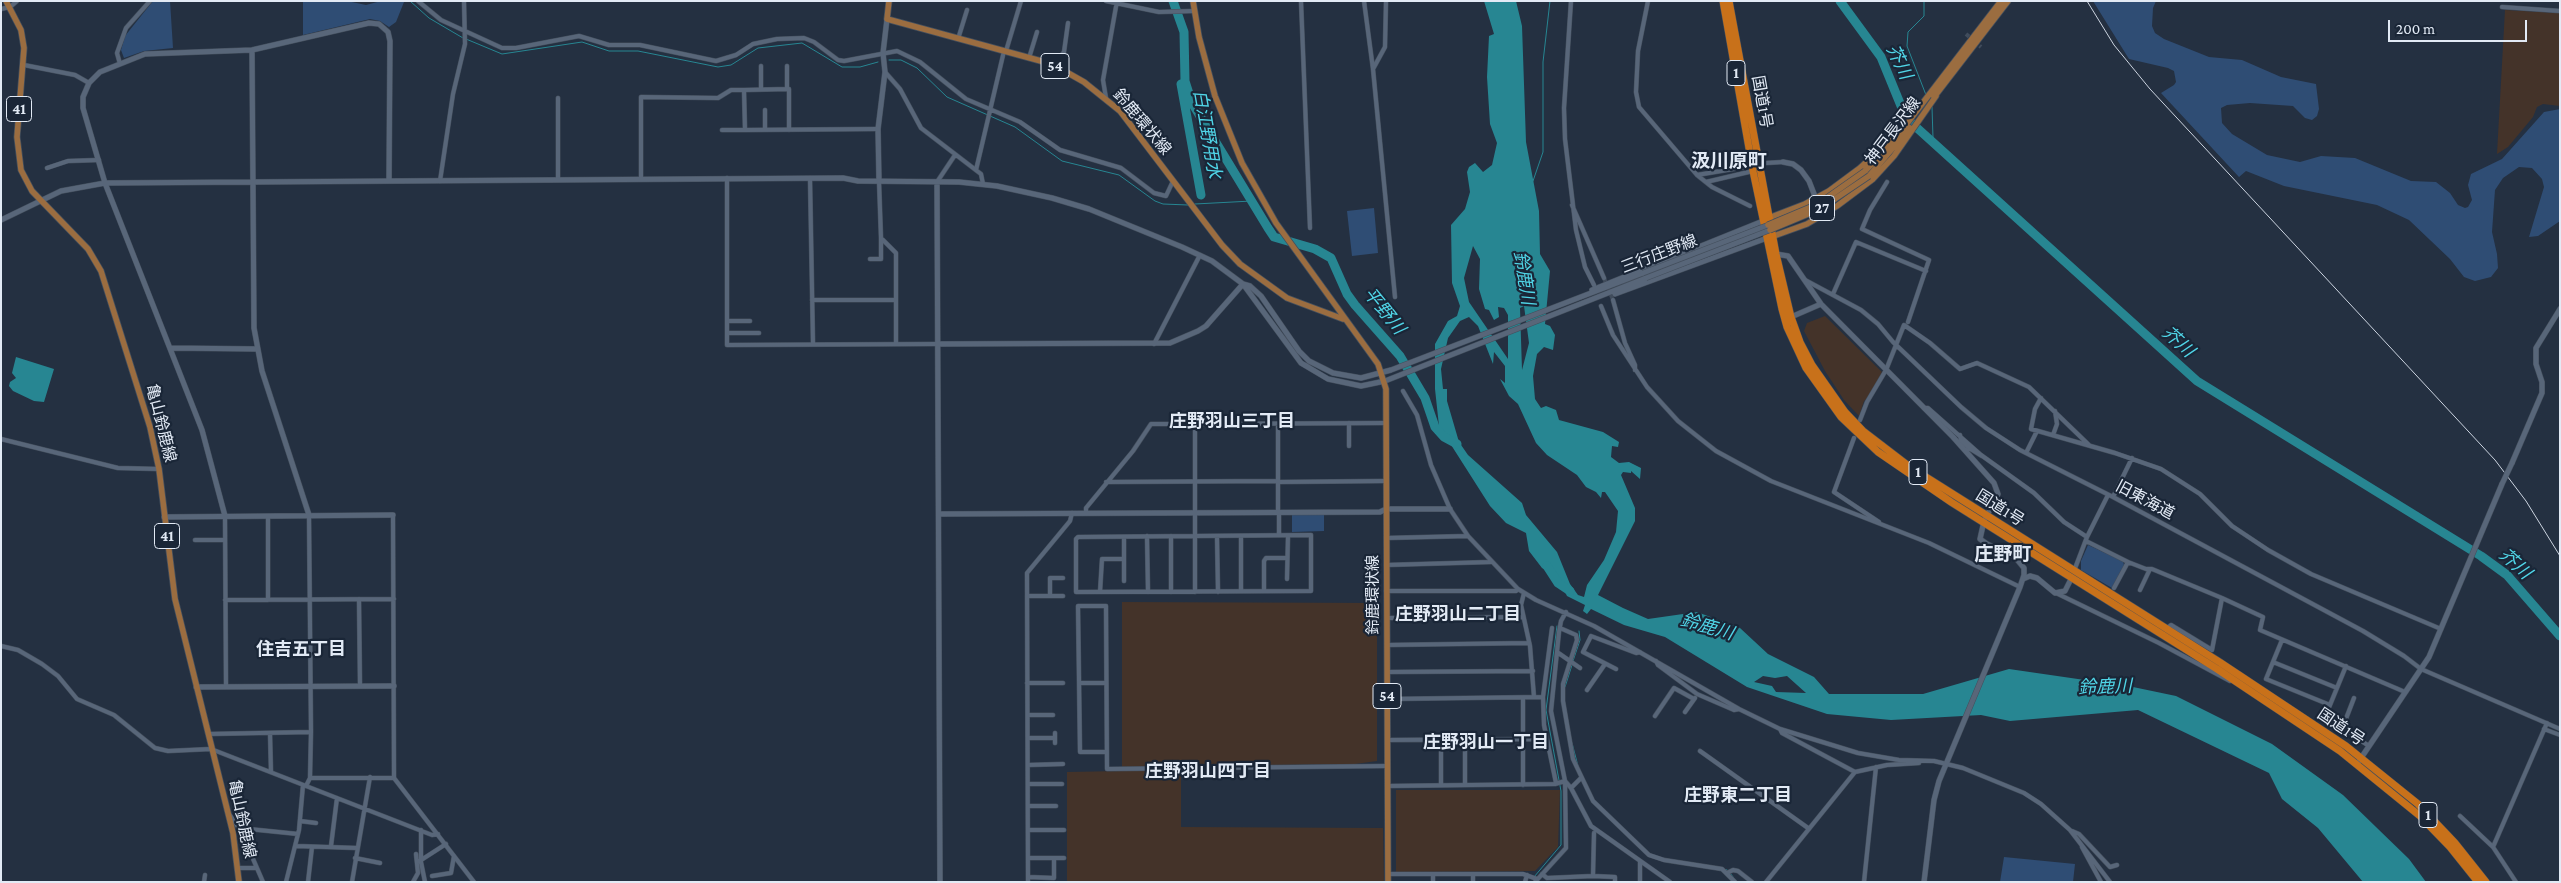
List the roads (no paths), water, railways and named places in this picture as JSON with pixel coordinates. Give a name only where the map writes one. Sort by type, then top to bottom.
[{"type":"highway","name":"国道1号","points":[[1723,1],[1753,171],[1791,317],[1800,342],[1819,376],[1837,402],[1859,427],[1894,456],[1986,519],[2221,663],[2360,761],[2418,804],[2455,843],[2486,882]]},
{"type":"highway","name":"国道1号","points":[[1729,1],[1768,228],[1776,287],[1787,327],[1806,368],[1823,395],[1851,428],[1878,452],[1951,502],[1986,519]]},
{"type":"highway","name":"国道1号","points":[[2073,574],[2360,761],[2435,830],[2478,882]]},
{"type":"main road","name":"亀山鈴鹿線","points":[[6,1],[21,30],[24,65],[17,149],[25,180],[38,200],[88,250],[102,271],[146,413],[159,469],[175,599],[211,749],[229,814],[239,882]]},
{"type":"main road","points":[[886,20],[888,1]]},
{"type":"main road","name":"鈴鹿環状線","points":[[1193,1],[1215,96],[1242,163],[1276,223],[1378,364],[1385,381],[1388,882]]},
{"type":"main road","name":"神戸長沢線","points":[[1768,228],[1820,209],[1867,174],[1905,134],[2001,1]]},
{"type":"main road","name":"神戸長沢線","points":[[1768,228],[1807,224],[1837,206],[1905,134],[1936,96],[1938,87],[2008,1]]},
{"type":"main road","name":"鈴鹿環状線","points":[[886,20],[1053,65],[1074,75],[1106,98],[1133,128],[1222,245],[1251,273],[1287,298],[1345,320]]},
{"type":"main road","name":"神戸長沢線","points":[[1768,228],[1816,198],[1867,174]]},
{"type":"main road","points":[[1320,309],[1328,309],[1334,305]]},
{"type":"street","points":[[1,9],[10,7],[17,1]]},
{"type":"street","points":[[120,64],[117,53],[126,28],[150,1]]},
{"type":"street","points":[[418,1],[441,20],[465,33],[502,48],[516,48],[579,36],[610,45],[640,45],[716,62],[736,55],[754,44],[777,39],[810,39],[838,60],[844,61],[898,51],[914,58],[966,99],[990,112],[1024,124],[1060,150],[1122,168],[1154,192],[1166,196],[1174,181]]},
{"type":"street","points":[[440,181],[453,94],[464,44],[464,1]]},
{"type":"street","points":[[976,170],[1005,51],[1021,1]]},
{"type":"street","points":[[1106,1],[1174,13],[1194,11]]},
{"type":"street","points":[[1301,1],[1310,228]]},
{"type":"street","points":[[1364,1],[1373,69],[1395,297]]},
{"type":"street","points":[[1373,69],[1385,47],[1386,1]]},
{"type":"street","points":[[1572,1],[1564,108],[1571,203],[1580,249],[1597,288]]},
{"type":"street","points":[[1648,1],[1639,42],[1636,101],[1697,175],[1750,206]]},
{"type":"street","points":[[1106,98],[1104,80],[1117,2]]},
{"type":"street","points":[[2502,7],[2560,11]]},
{"type":"street","points":[[958,39],[967,10]]},
{"type":"street","points":[[870,259],[881,259],[878,129],[885,72],[883,53],[886,20]]},
{"type":"street","points":[[226,686],[225,516],[202,430],[105,183],[83,108],[87,82],[100,72],[157,52],[252,50],[368,23],[379,24],[386,29],[390,41],[389,181]]},
{"type":"street","points":[[1053,65],[1064,52],[1068,23]]},
{"type":"street","points":[[1029,58],[1037,32]]},
{"type":"street","points":[[252,50],[254,328],[262,371],[310,515],[310,778],[304,785],[296,846],[286,882]]},
{"type":"street","points":[[24,65],[77,76],[87,82]]},
{"type":"street","points":[[761,66],[762,89]]},
{"type":"street","points":[[787,66],[789,130]]},
{"type":"street","points":[[885,72],[900,89],[921,128],[955,156],[981,174],[983,184]]},
{"type":"street","points":[[641,179],[641,97],[718,98],[732,90],[787,89]]},
{"type":"street","points":[[744,90],[745,130]]},
{"type":"street","points":[[558,98],[558,179]]},
{"type":"street","points":[[765,110],[765,130]]},
{"type":"street","points":[[722,130],[878,129]]},
{"type":"street","points":[[940,882],[937,182],[955,156]]},
{"type":"street","points":[[47,168],[68,161],[98,160]]},
{"type":"street","points":[[1766,163],[1783,162],[1793,164],[1801,170],[1809,181],[1816,198]]},
{"type":"street","points":[[1697,175],[1745,167]]},
{"type":"street","points":[[1706,182],[1753,171]]},
{"type":"street","points":[[1,220],[38,200],[76,186],[105,183],[558,179],[641,179],[727,178],[810,178],[983,184],[1027,191],[1089,209],[1200,255],[1228,272],[1243,284],[1212,320],[1198,331],[1170,343],[727,345],[727,178]]},
{"type":"street","points":[[810,178],[813,344]]},
{"type":"street","points":[[1887,182],[1870,210],[1862,229],[1929,260],[1908,322]]},
{"type":"street","points":[[1571,203],[1604,278]]},
{"type":"street","name":"三行庄野線","points":[[1243,284],[1273,322],[1295,356],[1309,369],[1328,379],[1348,385],[1372,385],[1584,303],[1644,276],[1768,228]]},
{"type":"street","name":"三行庄野線","points":[[1243,284],[1250,286],[1261,296],[1299,350],[1316,366],[1347,376],[1370,377],[1560,304],[1629,273],[1768,228]]},
{"type":"street","name":"三行庄野線","points":[[1584,303],[1630,289],[1768,228]]},
{"type":"street","points":[[881,238],[896,253],[896,343]]},
{"type":"street","points":[[1833,294],[1856,242],[1926,271]]},
{"type":"street","name":"旧東海道","points":[[1776,254],[1784,254],[1790,258],[1804,279],[1866,314],[1977,421],[2026,453],[2111,496],[2363,631],[2423,670],[2560,729]]},
{"type":"street","points":[[1154,344],[1200,255]]},
{"type":"street","name":"三行庄野線","points":[[1597,288],[1644,276]]},
{"type":"street","points":[[1804,279],[1821,304],[1923,408],[1967,449],[1978,456],[1984,456]]},
{"type":"street","points":[[812,300],[896,300]]},
{"type":"street","points":[[1613,300],[1635,370]]},
{"type":"street","points":[[1791,317],[1821,304]]},
{"type":"street","points":[[1601,306],[1614,335],[1646,388],[1671,415],[1721,455],[1771,481],[1929,543],[2020,586]]},
{"type":"street","points":[[2360,761],[2405,692],[2423,670],[2542,394],[2542,382],[2536,364],[2536,348],[2560,309]]},
{"type":"street","points":[[727,321],[750,321]]},
{"type":"street","points":[[1860,420],[1867,402],[1886,370],[1904,325],[1960,369],[1977,363],[2029,387],[2089,445]]},
{"type":"street","points":[[727,333],[759,333]]},
{"type":"street","points":[[170,348],[257,349]]},
{"type":"street","points":[[1403,391],[1417,415],[1431,465],[1450,509],[1468,536],[1518,589],[1566,612],[1739,709],[1780,729],[1858,753],[1899,760],[1934,761],[1947,764],[1976,773],[2024,793],[2041,804],[2070,830],[2110,882]]},
{"type":"street","points":[[2041,398],[2035,409],[2031,429],[2132,458],[2169,473],[2200,494],[2232,526],[2311,574],[2441,629]]},
{"type":"street","points":[[1923,408],[1928,408],[2086,539],[2128,562],[2222,598],[2263,617],[2260,630],[2405,692]]},
{"type":"street","points":[[2053,436],[2057,424],[2055,411]]},
{"type":"street","points":[[1086,512],[1086,508],[1133,451],[1151,424],[1386,423]]},
{"type":"street","points":[[1195,424],[1195,592]]},
{"type":"street","points":[[1278,424],[1279,536]]},
{"type":"street","points":[[1348,424],[1349,446]]},
{"type":"street","points":[[2026,453],[2037,431]]},
{"type":"street","points":[[1924,882],[1934,800],[1950,755],[2023,579],[2024,570],[2020,560],[1980,539],[1986,519],[1998,494],[1997,488],[1961,441],[1960,435]]},
{"type":"street","points":[[1854,438],[1834,492],[1880,524]]},
{"type":"street","points":[[1,439],[118,468],[159,469]]},
{"type":"street","points":[[2055,593],[2065,591],[2086,539],[2132,458]]},
{"type":"street","points":[[1106,482],[1386,481]]},
{"type":"street","points":[[939,514],[1380,512],[1386,509],[1450,509]]},
{"type":"street","points":[[1054,858],[1054,878],[1028,880],[1027,573],[1070,521],[1072,512]]},
{"type":"street","points":[[164,517],[393,515],[394,778],[474,882]]},
{"type":"street","points":[[268,516],[268,600]]},
{"type":"street","points":[[1148,536],[1148,592]]},
{"type":"street","points":[[1171,536],[1171,592]]},
{"type":"street","points":[[1218,536],[1218,592]]},
{"type":"street","points":[[1241,536],[1241,591]]},
{"type":"street","points":[[1279,536],[1311,536],[1311,591],[1076,592],[1076,539],[1078,537],[1279,536]]},
{"type":"street","points":[[1287,579],[1288,536]]},
{"type":"street","points":[[1386,538],[1468,536]]},
{"type":"street","points":[[1124,537],[1124,581]]},
{"type":"street","points":[[195,540],[225,540]]},
{"type":"street","points":[[1264,591],[1264,561],[1266,558],[1287,558]]},
{"type":"street","points":[[1100,592],[1102,559],[1124,559]]},
{"type":"street","points":[[1386,565],[1491,562]]},
{"type":"street","points":[[2114,588],[2128,562]]},
{"type":"street","points":[[2140,590],[2150,569]]},
{"type":"street","points":[[2023,579],[2030,576],[2037,578],[2055,593],[2159,643],[2258,696]]},
{"type":"street","points":[[1050,596],[1050,578],[1063,578]]},
{"type":"street","points":[[1386,591],[1516,591],[1518,589]]},
{"type":"street","points":[[1524,593],[1521,598],[1522,617],[1533,670],[1534,698]]},
{"type":"street","points":[[1027,596],[1063,596]]},
{"type":"street","points":[[2165,630],[2171,626],[2212,650],[2222,598]]},
{"type":"street","points":[[359,599],[360,686]]},
{"type":"street","points":[[225,600],[394,599]]},
{"type":"street","points":[[1106,752],[1080,752],[1078,606],[1106,606],[1107,769],[1387,766]]},
{"type":"street","points":[[1388,874],[1527,875],[1536,880],[1566,848],[1564,782],[1551,711],[1561,621],[1566,612]]},
{"type":"street","points":[[1386,618],[1522,617]]},
{"type":"street","points":[[1552,628],[1542,697],[1547,739],[1556,783]]},
{"type":"street","points":[[1560,628],[1576,635],[1577,640],[1573,663],[1564,684],[1563,700],[1574,759],[1593,802],[1654,858],[1722,869],[1729,872],[1738,871],[1752,882]]},
{"type":"street","points":[[1616,669],[1583,652],[1591,636],[1636,653],[1640,652]]},
{"type":"street","points":[[2282,640],[2266,680],[2330,705]]},
{"type":"street","points":[[1387,644],[1529,644]]},
{"type":"street","points":[[1,646],[18,650],[42,664],[58,676],[77,699],[118,718],[151,747],[161,751],[211,749],[364,809],[421,830],[438,834]]},
{"type":"street","points":[[1557,652],[1580,668]]},
{"type":"street","points":[[1656,661],[1658,666],[1697,694],[1734,710],[1739,709]]},
{"type":"street","points":[[2273,662],[2337,688]]},
{"type":"street","points":[[1587,690],[1605,664]]},
{"type":"street","points":[[2346,666],[2325,717],[2369,746]]},
{"type":"street","points":[[1387,672],[1533,670]]},
{"type":"street","points":[[1027,683],[1063,684]]},
{"type":"street","points":[[1079,683],[1106,683]]},
{"type":"street","points":[[196,687],[394,686]]},
{"type":"street","points":[[1655,716],[1674,688],[1694,699]]},
{"type":"street","points":[[1685,712],[1697,694]]},
{"type":"street","points":[[1387,699],[1542,697]]},
{"type":"street","points":[[1523,698],[1523,784]]},
{"type":"street","points":[[2342,729],[2354,698]]},
{"type":"street","points":[[1028,715],[1053,715]]},
{"type":"street","points":[[2493,847],[2547,723]]},
{"type":"street","points":[[1780,729],[1782,732],[1855,772]]},
{"type":"street","points":[[2544,729],[2560,735]]},
{"type":"street","points":[[208,734],[311,732]]},
{"type":"street","points":[[270,733],[271,772]]},
{"type":"street","points":[[1028,738],[1055,735],[1054,743]]},
{"type":"street","points":[[1387,740],[1547,739]]},
{"type":"street","points":[[1441,740],[1441,785]]},
{"type":"street","points":[[1465,740],[1466,785]]},
{"type":"street","points":[[1700,751],[1808,828]]},
{"type":"street","points":[[1766,882],[1855,772],[1876,767],[1934,761]]},
{"type":"street","points":[[1028,765],[1063,764]]},
{"type":"street","points":[[1864,882],[1876,767]]},
{"type":"street","points":[[352,882],[370,777]]},
{"type":"street","points":[[310,778],[394,778]]},
{"type":"street","points":[[1571,788],[1581,778]]},
{"type":"street","points":[[1387,786],[1564,782],[1571,788],[1591,826],[1670,882]]},
{"type":"street","points":[[1028,784],[1062,784]]},
{"type":"street","points":[[331,846],[337,798]]},
{"type":"street","points":[[1028,806],[1056,806]]},
{"type":"street","points":[[229,814],[239,828],[263,882]]},
{"type":"street","points":[[2460,816],[2493,847],[2516,882]]},
{"type":"street","points":[[300,821],[316,823]]},
{"type":"street","points":[[239,828],[298,834]]},
{"type":"street","points":[[413,882],[418,873],[420,862],[421,830]]},
{"type":"street","points":[[1028,830],[1064,830]]},
{"type":"street","points":[[2070,830],[2078,834],[2110,867],[2117,866]]},
{"type":"street","points":[[1588,882],[1591,876],[1594,833]]},
{"type":"street","points":[[2081,843],[2101,882]]},
{"type":"street","points":[[420,862],[446,844]]},
{"type":"street","points":[[1632,855],[1638,845]]},
{"type":"street","points":[[296,846],[357,848]]},
{"type":"street","points":[[308,882],[312,847]]},
{"type":"street","points":[[416,854],[425,882]]},
{"type":"street","points":[[432,876],[451,873],[454,856]]},
{"type":"street","points":[[356,858],[380,863]]},
{"type":"street","points":[[1029,858],[1064,858]]},
{"type":"street","points":[[1640,861],[1640,882]]},
{"type":"street","points":[[238,868],[256,868]]},
{"type":"street","points":[[1729,872],[1736,882]]},
{"type":"street","points":[[1433,882],[1434,874]]},
{"type":"street","points":[[1472,882],[1473,874]]},
{"type":"street","points":[[1542,874],[1546,878],[1561,876],[1615,877],[1615,882]]},
{"type":"street","points":[[204,882],[205,875]]},
{"type":"street","points":[[1525,882],[1527,875]]},
{"type":"street","points":[[1561,876],[1561,882]]},
{"type":"water","name":"鈴鹿川","points":[[1484,1],[1516,1],[1522,26],[1526,142],[1539,211],[1540,254],[1550,271],[1545,324],[1550,326],[1555,335],[1553,350],[1544,347],[1537,354],[1533,376],[1535,399],[1541,408],[1546,406],[1556,410],[1559,420],[1603,432],[1619,442],[1618,447],[1612,446],[1611,457],[1619,463],[1629,462],[1641,468],[1640,479],[1631,471],[1631,473],[1623,472],[1621,475],[1635,508],[1635,521],[1598,595],[1648,619],[1697,612],[1740,628],[1768,654],[1814,677],[1829,694],[1923,694],[2009,669],[2133,687],[2176,696],[2272,744],[2343,795],[2409,859],[2426,882],[2363,882],[2318,828],[2282,799],[2269,773],[2138,710],[2010,721],[1981,715],[1891,720],[1827,714],[1747,687],[1665,637],[1624,625],[1591,609],[1587,614],[1583,611],[1585,605],[1567,596],[1558,578],[1542,568],[1529,551],[1526,533],[1506,523],[1490,506],[1439,426],[1435,389],[1435,344],[1448,321],[1457,316],[1460,306],[1452,283],[1451,225],[1465,209],[1470,192],[1467,172],[1469,167],[1475,163],[1483,172],[1492,165],[1497,143],[1490,124],[1487,77],[1489,36],[1494,34]],"holes":[[[1473,246],[1480,259],[1479,289],[1485,309],[1489,310],[1494,320],[1499,317],[1498,307],[1504,308],[1508,315],[1508,359],[1469,302],[1464,278]],[[1524,306],[1529,343],[1522,370],[1520,308]],[[1469,317],[1478,326],[1493,364],[1494,352],[1505,366],[1505,383],[1500,379],[1509,396],[1518,404],[1536,443],[1547,455],[1577,475],[1586,487],[1596,492],[1601,498],[1602,492],[1605,492],[1618,511],[1616,532],[1604,560],[1587,585],[1584,597],[1578,595],[1570,584],[1557,552],[1526,515],[1522,503],[1468,455],[1459,442],[1447,401],[1447,389],[1443,389],[1441,369],[1448,338],[1460,321]],[[1763,676],[1775,678],[1787,676],[1806,693],[1776,692],[1772,686],[1754,682]]]},
{"type":"water","points":[[16,357],[54,369],[44,402],[34,401],[13,391],[9,386],[10,382],[16,378],[12,373]]},
{"type":"waterway","points":[[55,1],[70,1]]},
{"type":"waterway","points":[[410,1],[429,18],[463,38]]},
{"type":"waterway","name":"平野川","points":[[1173,1],[1184,32],[1185,81],[1192,103],[1268,228],[1274,237],[1315,249],[1331,258],[1347,294],[1400,356],[1425,398],[1435,427],[1444,437],[1457,444]]},
{"type":"waterway","points":[[1533,181],[1543,152],[1543,62],[1550,1]]},
{"type":"waterway","name":"芥川","points":[[1840,1],[1881,57],[1906,118],[2197,381],[2481,556],[2507,575],[2560,636]]},
{"type":"waterway","points":[[1924,1],[1924,16],[1908,32],[1907,46],[1926,95]]},
{"type":"waterway","points":[[466,39],[502,54],[582,42],[609,51],[638,51],[718,67],[731,65],[758,48],[802,43],[842,67],[860,67],[878,62]]},
{"type":"waterway","points":[[889,60],[901,60],[917,68],[947,97],[1015,127],[1062,161],[1119,175],[1155,201],[1163,204],[1188,205]]},
{"type":"waterway","name":"白江野用水","points":[[1181,84],[1201,195]]},
{"type":"waterway","points":[[1931,141],[1933,138],[1932,107]]},
{"type":"waterway","points":[[1195,204],[1252,201]]},
{"type":"waterway","name":"平野川","points":[[1547,566],[1558,583],[1570,591]]},
{"type":"waterway","points":[[1534,877],[1561,845],[1561,791],[1546,710],[1557,626]]},
{"type":"waterway","points":[[1573,661],[1580,640],[1579,631]]},
{"type":"waterway","points":[[1565,687],[1572,665]]},
{"type":"waterway","points":[[1572,743],[1578,766]]},
{"type":"waterway","points":[[1712,866],[1727,870]]},
{"type":"waterway","points":[[1730,873],[1737,882]]},
{"type":"tunnel","points":[[1966,34],[1981,47]]},
{"type":"tunnel","points":[[1894,125],[1900,136]]},
{"type":"tunnel","points":[[1604,278],[1613,300]]},
{"type":"railway","points":[[2087,1],[2114,45],[2150,89],[2495,460],[2526,501],[2560,556]]},
{"type":"district","name":"汲川原町","points":[[1729,161]]},
{"type":"district","name":"庄野羽山三丁目","points":[[1232,421]]},
{"type":"district","name":"庄野町","points":[[2003,554]]},
{"type":"district","name":"庄野羽山二丁目","points":[[1458,614]]},
{"type":"district","name":"住吉五丁目","points":[[301,649]]},
{"type":"district","name":"庄野羽山一丁目","points":[[1486,742]]},
{"type":"district","name":"庄野羽山四丁目","points":[[1208,771]]},
{"type":"district","name":"庄野東二丁目","points":[[1738,795]]}]
